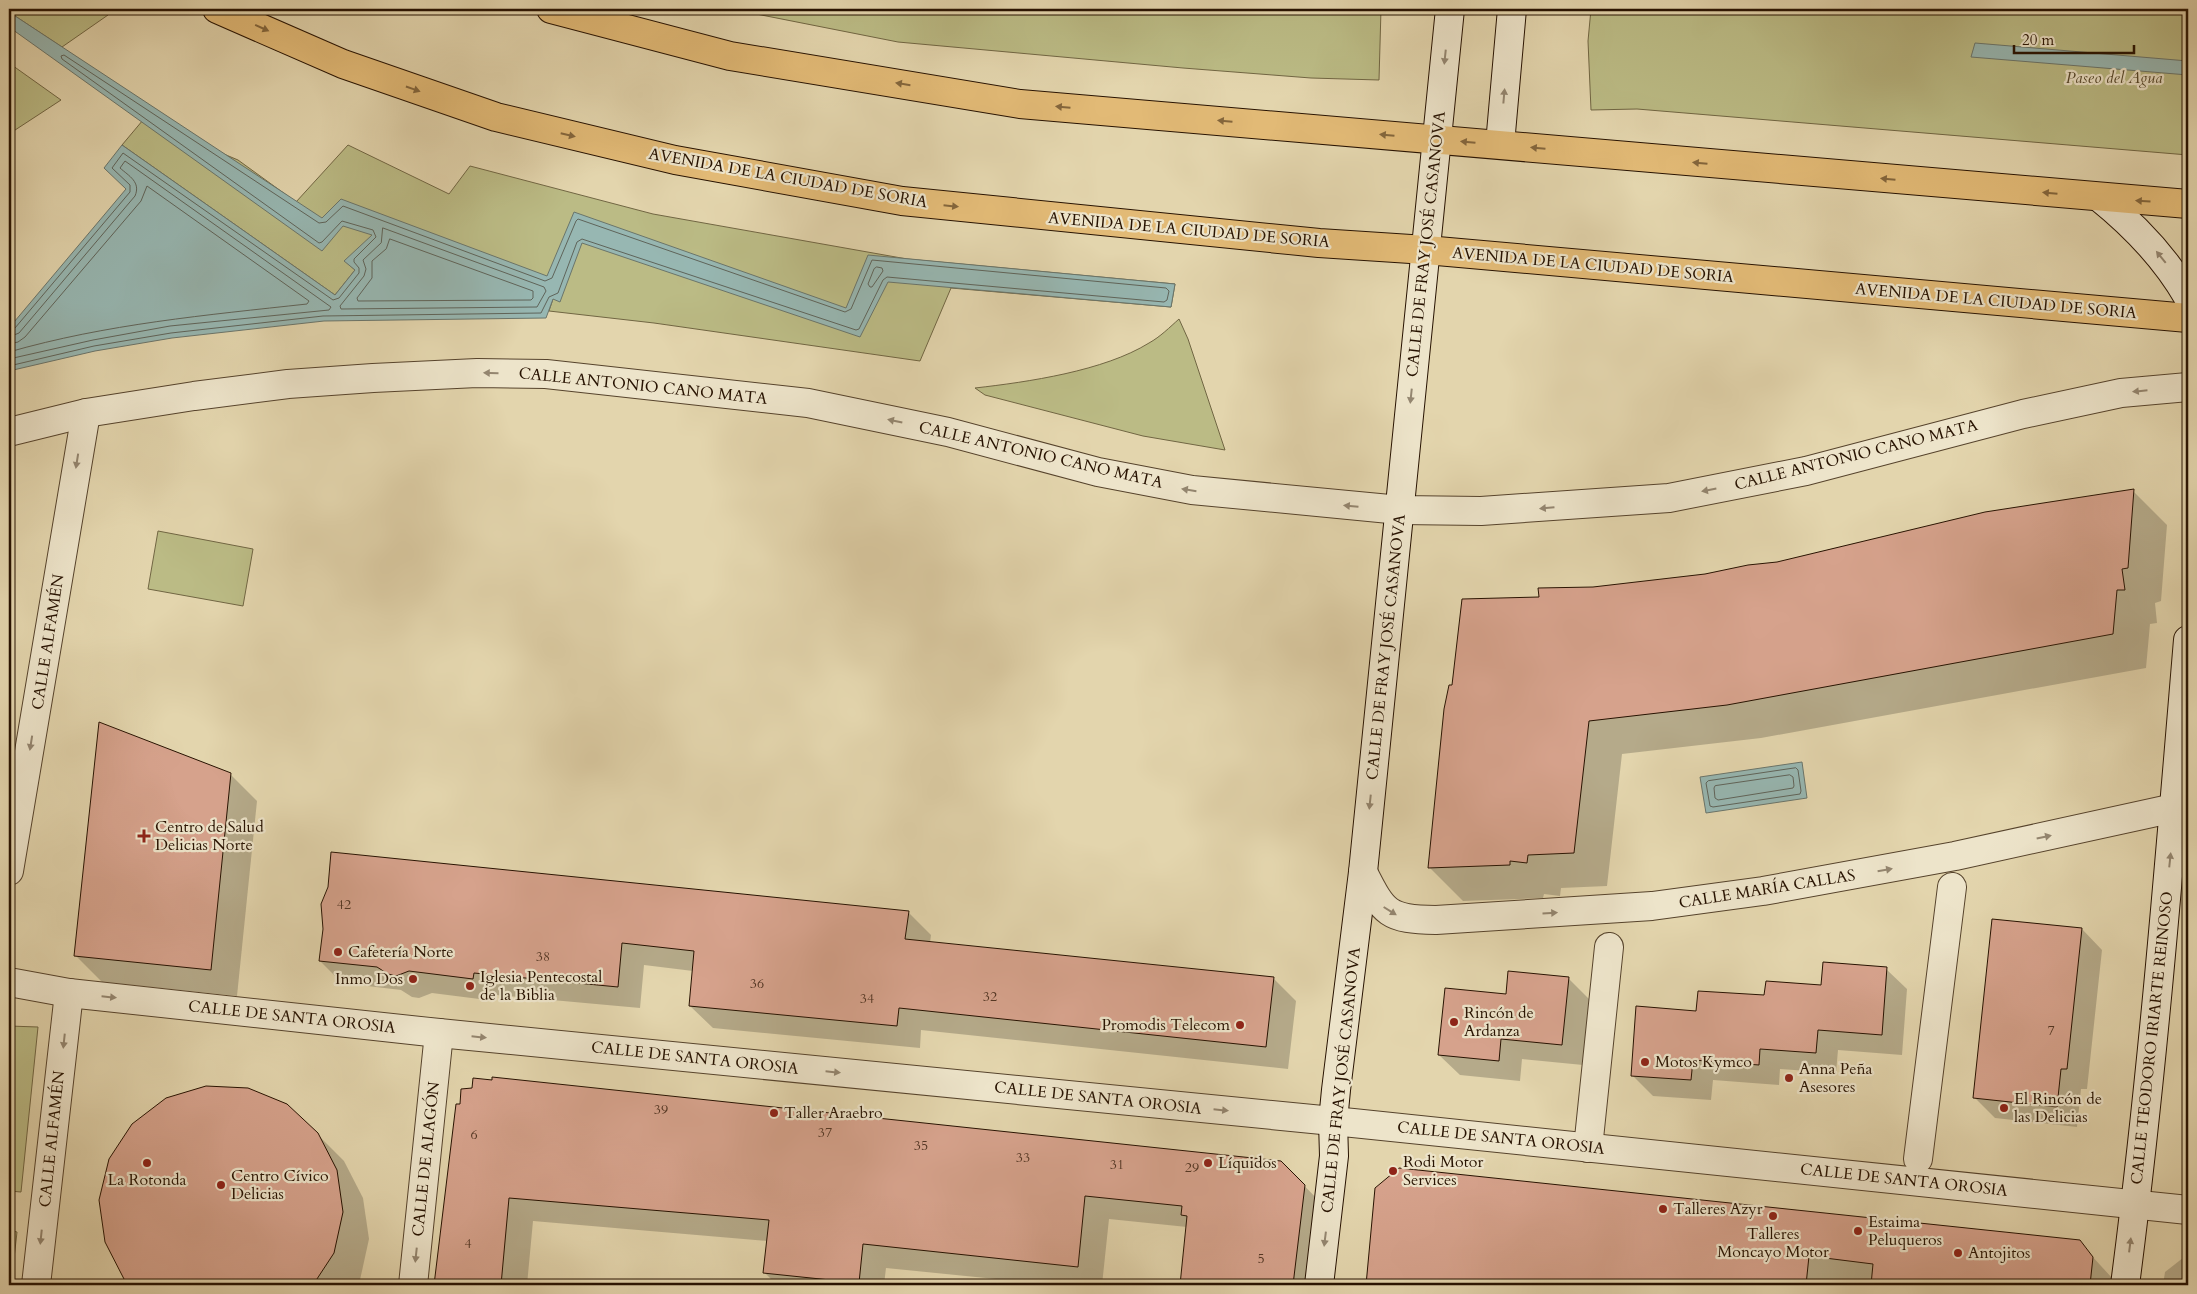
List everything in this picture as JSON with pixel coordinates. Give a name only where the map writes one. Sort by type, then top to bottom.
[{"type":"main road","name":"AVENIDA DE LA CIUDAD DE SORIA","points":[[217,9],[343,64],[496,117],[675,160],[902,201],[1319,243],[1426,250],[2188,318]]},
{"type":"main road","points":[[551,9],[730,56],[1020,104],[1500,144],[2099,198],[2188,204]]},
{"type":"street","name":"CALLE DE FRAY JOSÉ CASANOVA","points":[[1319,1285],[1334,1156],[1333,1121],[1363,872],[1450,9]]},
{"type":"street","points":[[1500,144],[1512,9]]},
{"type":"street","points":[[2099,198],[2146,239],[2164,260],[2188,297]]},
{"type":"street","name":"CALLE ANTONIO CANO MATA","points":[[9,432],[86,413],[288,384],[477,373],[546,374],[808,403],[948,432],[1098,472],[1192,490],[1400,510],[1482,511],[1669,498],[1806,471],[2023,414],[2121,393],[2188,387]]},
{"type":"street","name":"CALLE ALFAMÉN","points":[[9,871],[86,413]]},
{"type":"street","name":"CALLE TEODORO IRIARTE REINOSO","points":[[2125,1285],[2182,807],[2188,640]]},
{"type":"street","name":"CALLE MARÍA CALLAS","points":[[1363,872],[1379,903],[1386,911],[1407,918],[1436,920],[1593,911],[1652,906],[1763,891],[1889,869],[2182,807]]},
{"type":"street","points":[[1918,1159],[1952,887]]},
{"type":"street","points":[[1588,1148],[1609,947]]},
{"type":"street","name":"CALLE DE SANTA OROSIA","points":[[9,982],[69,993],[439,1032],[1333,1121],[2188,1210]]},
{"type":"street","name":"CALLE ALFAMÉN","points":[[36,1285],[69,993]]},
{"type":"street","name":"CALLE DE ALAGÓN","points":[[413,1285],[439,1032]]},
{"type":"green space","points":[[9,9],[94,9],[108,15],[62,47],[9,12]]},
{"type":"green space","points":[[731,9],[1381,9],[1379,80],[1311,78],[1183,68],[898,42]]},
{"type":"green space","name":"Paseo del Agua","points":[[1591,9],[2188,9],[2188,155],[1637,109],[1591,110],[1588,41]]},
{"type":"green space","points":[[9,63],[61,100],[9,134]]},
{"type":"green space","points":[[143,120],[238,160],[296,202],[348,145],[449,194],[470,166],[653,214],[907,259],[1175,284],[1171,307],[951,288],[920,361],[654,323],[549,311],[553,299],[345,261],[355,270],[335,295],[122,145]]},
{"type":"green space","points":[[1179,319],[1188,339],[1225,450],[1143,436],[985,395],[975,388],[1041,379],[1110,361],[1131,353],[1153,341]]},
{"type":"green space","points":[[158,531],[253,549],[243,606],[148,589]]},
{"type":"green space","points":[[9,1026],[38,1027],[21,1192],[9,1191]]},
{"type":"green space","points":[[9,1230],[17,1232],[11,1285],[9,1285]]},
{"type":"water","points":[[9,12],[322,218],[341,199],[547,276],[574,212],[846,308],[868,255],[1175,284],[1171,307],[888,282],[860,337],[582,243],[560,302],[553,299],[546,318],[324,321],[172,338],[95,351],[9,371],[9,328],[126,189],[104,168],[122,145],[335,295],[355,270],[344,261],[372,235],[343,226],[322,251],[9,27]]},
{"type":"water","points":[[1975,43],[2188,61],[2188,75],[1971,57]]},
{"type":"water","points":[[1802,762],[1807,798],[1706,813],[1700,777]]},
{"type":"building","points":[[2134,489],[2128,568],[2122,569],[2125,590],[2117,590],[2113,634],[1727,705],[1589,721],[1574,853],[1528,855],[1527,863],[1510,861],[1510,865],[1428,868],[1444,709],[1449,685],[1452,685],[1462,599],[1539,597],[1538,588],[1593,587],[1705,574],[1748,565],[1777,562],[1985,512]]},
{"type":"building","name":"Centro de Salud Delicias Norte","points":[[99,722],[231,773],[211,970],[74,956]]},
{"type":"building","points":[[331,852],[909,911],[905,939],[1274,977],[1266,1047],[899,1008],[897,1026],[689,1006],[694,951],[622,943],[618,987],[474,973],[473,979],[409,971],[396,976],[388,974],[377,967],[319,961],[323,929],[321,904],[328,887]]},
{"type":"building","points":[[1992,919],[2082,928],[2067,1069],[2061,1069],[2057,1107],[1973,1098]]},
{"type":"building","points":[[1823,962],[1887,967],[1882,1035],[1818,1030],[1816,1053],[1760,1049],[1759,1065],[1693,1060],[1691,1080],[1631,1076],[1636,1006],[1696,1011],[1698,991],[1764,995],[1766,981],[1821,985]]},
{"type":"building","points":[[1508,971],[1569,977],[1562,1045],[1501,1039],[1499,1061],[1438,1055],[1445,988],[1506,994]]},
{"type":"building","points":[[492,1077],[1281,1161],[1305,1185],[1293,1285],[1180,1285],[1187,1216],[1181,1215],[1182,1206],[1085,1196],[1078,1267],[863,1244],[859,1283],[763,1273],[769,1220],[509,1198],[501,1285],[434,1285],[456,1104],[460,1104],[461,1089],[472,1088],[473,1078],[492,1080]]},
{"type":"building","name":"Centro Cívico Delicias","points":[[206,1086],[248,1088],[287,1104],[318,1133],[337,1170],[343,1212],[334,1253],[313,1285],[130,1285],[124,1279],[105,1242],[99,1200],[109,1159],[132,1124],[166,1098]]},
{"type":"building","points":[[1399,1168],[2080,1240],[2093,1257],[2090,1285],[2025,1285],[1985,1282],[1985,1285],[1871,1285],[1873,1264],[1809,1256],[1806,1285],[1366,1285],[1375,1188]]},
{"type":"place","name":"Centro de Salud Delicias Norte","points":[[144,836]]},
{"type":"place","name":"Cafetería Norte","points":[[338,952]]},
{"type":"place","name":"Inmo Dos","points":[[413,979]]},
{"type":"place","name":"Iglesia Pentecostal de la Biblia","points":[[470,986]]},
{"type":"place","name":"Rincón de Ardanza","points":[[1454,1022]]},
{"type":"place","name":"Promodis Telecom","points":[[1240,1025]]},
{"type":"place","name":"Motos Kymco","points":[[1645,1062]]},
{"type":"place","name":"Anna Peña Asesores","points":[[1789,1078]]},
{"type":"place","name":"El Rincón de las Delicias","points":[[2004,1108]]},
{"type":"place","name":"Taller Araebro","points":[[774,1113]]},
{"type":"place","name":"La Rotonda","points":[[147,1163]]},
{"type":"place","name":"Líquidos","points":[[1208,1163]]},
{"type":"place","name":"Rodi Motor Services","points":[[1393,1171]]},
{"type":"place","name":"Centro Cívico Delicias","points":[[221,1185]]},
{"type":"place","name":"Talleres Azyr","points":[[1663,1209]]},
{"type":"place","name":"Talleres Moncayo Motor","points":[[1773,1216]]},
{"type":"place","name":"Estaima Peluqueros","points":[[1858,1231]]},
{"type":"place","name":"Antojitos","points":[[1958,1253]]}]
